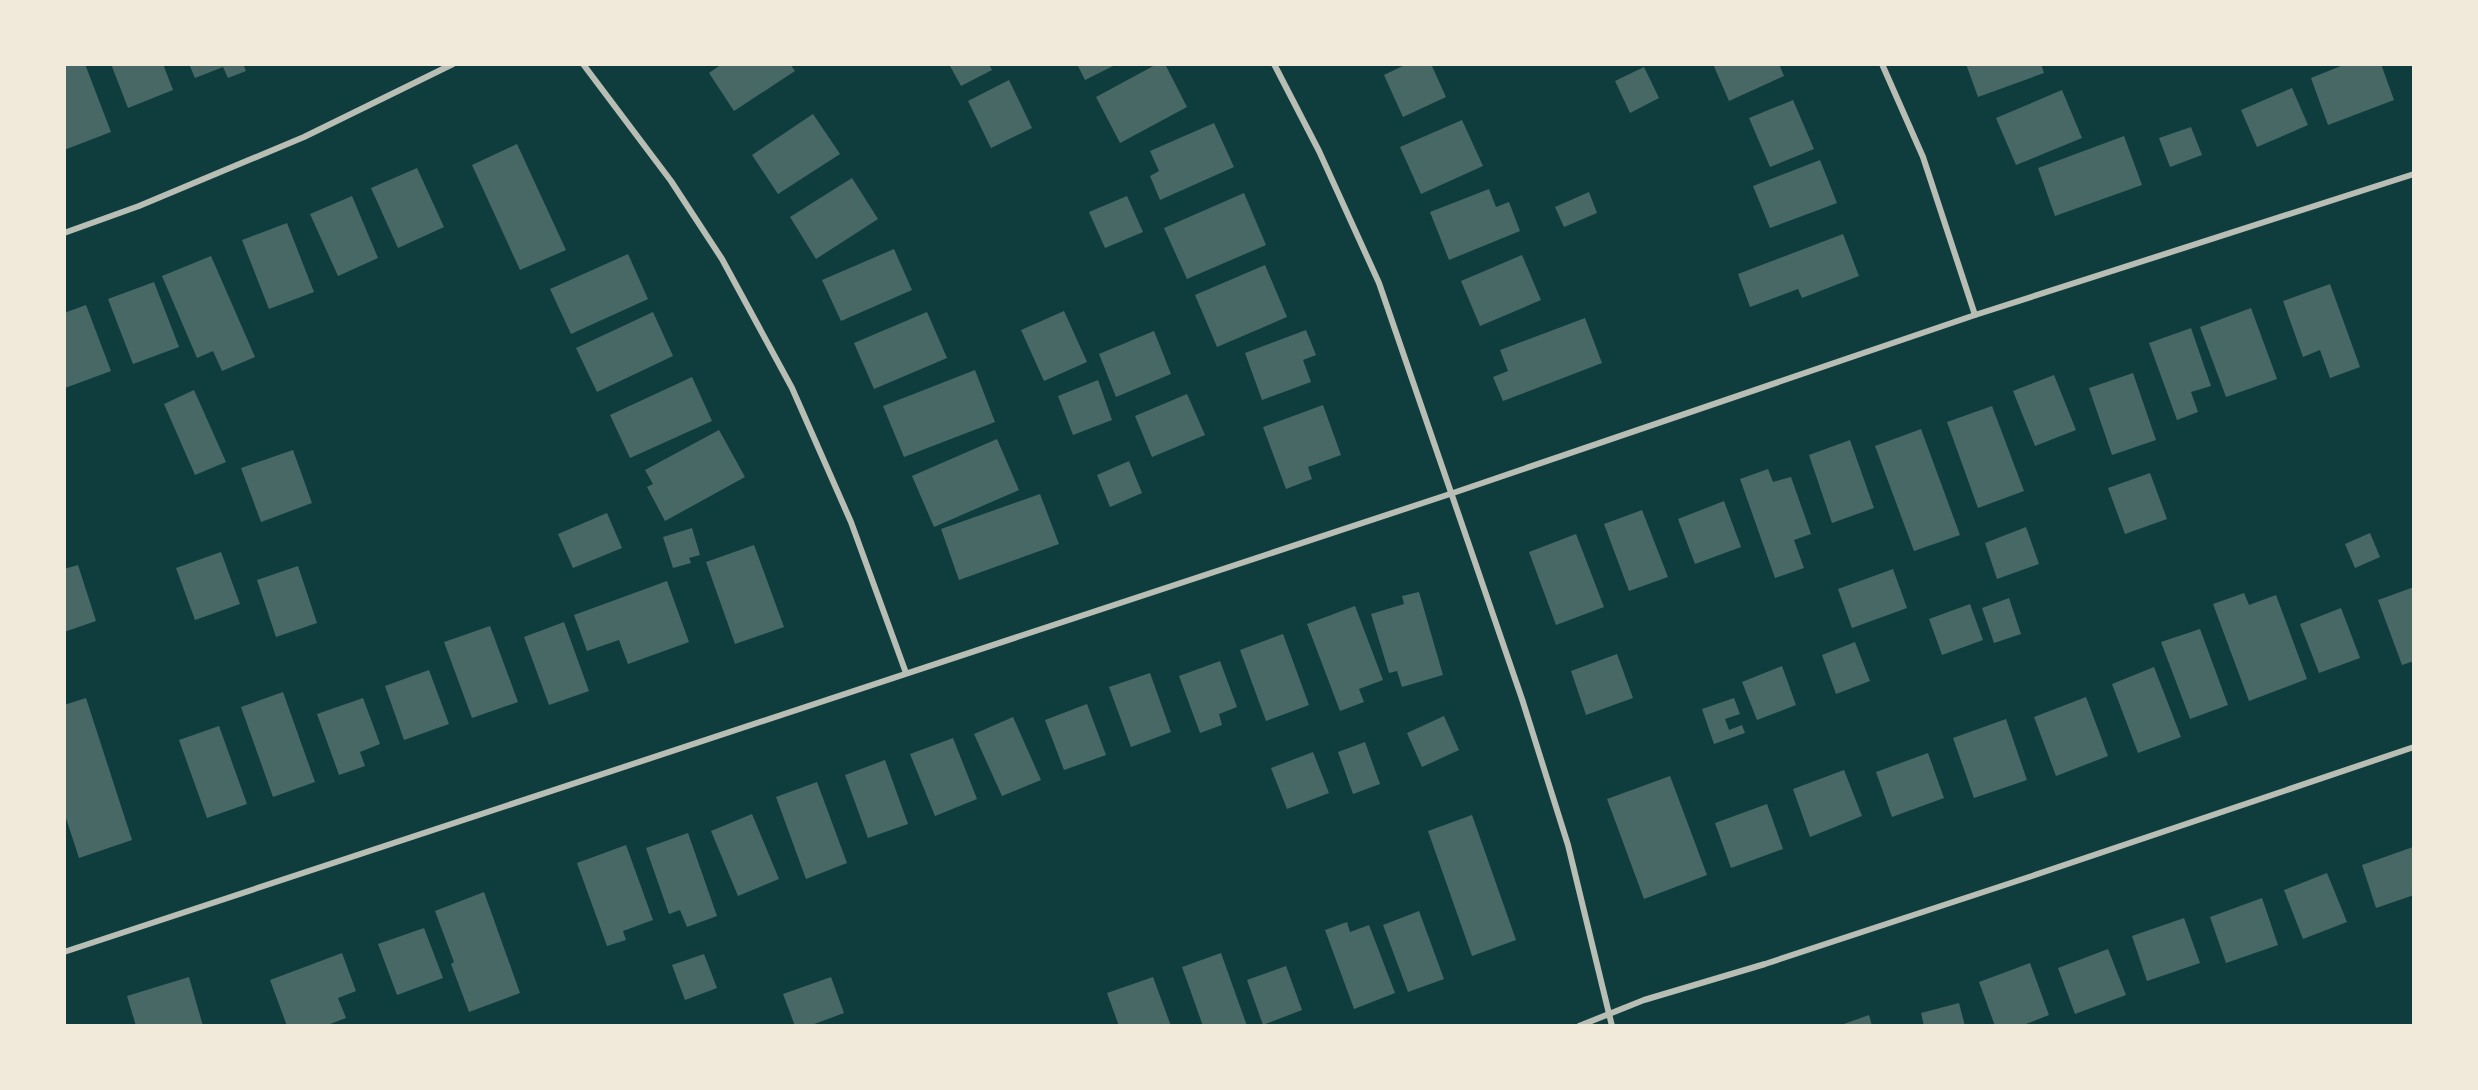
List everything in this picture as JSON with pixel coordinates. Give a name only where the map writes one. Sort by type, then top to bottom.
[{"type":"street","points":[[64,233],[140,206],[304,137],[453,64]]},
{"type":"street","points":[[583,64],[671,181],[722,259],[792,388],[851,522],[906,673]]},
{"type":"street","points":[[1274,64],[1319,151],[1379,283],[1453,493],[1568,844],[1612,1026]]},
{"type":"street","points":[[1882,64],[1923,157],[1975,315]]},
{"type":"street","points":[[64,952],[1453,493],[1975,315],[2414,174]]},
{"type":"street","points":[[1579,1026],[1609,1013],[2032,876],[2414,747]]},
{"type":"building","points":[[64,64],[85,64],[111,132],[64,150]]},
{"type":"building","points":[[111,64],[163,64],[173,90],[128,108]]},
{"type":"building","points":[[189,64],[243,64],[246,71],[228,78],[223,67],[195,78]]},
{"type":"building","points":[[722,64],[790,64],[795,71],[734,111],[709,73]]},
{"type":"building","points":[[949,64],[989,64],[992,70],[961,86]]},
{"type":"building","points":[[1077,64],[1117,64],[1085,80]]},
{"type":"building","points":[[1157,64],[1165,64],[1187,107],[1120,143],[1096,97]]},
{"type":"building","points":[[1407,64],[1431,64],[1446,97],[1403,117],[1384,75]]},
{"type":"building","points":[[1713,64],[1779,64],[1784,76],[1729,101]]},
{"type":"building","points":[[1966,64],[2041,64],[2044,73],[1978,97]]},
{"type":"building","points":[[2346,64],[2381,64],[2394,100],[2328,125],[2311,78]]},
{"type":"building","points":[[1644,67],[1659,98],[1630,113],[1615,81]]},
{"type":"building","points":[[1009,80],[1032,128],[991,148],[968,101]]},
{"type":"building","points":[[2292,88],[2308,125],[2257,147],[2241,110]]},
{"type":"building","points":[[2062,90],[2082,138],[2016,165],[1996,118]]},
{"type":"building","points":[[1793,100],[1814,149],[1770,167],[1749,118]]},
{"type":"building","points":[[813,114],[840,154],[778,194],[752,155]]},
{"type":"building","points":[[1462,120],[1483,166],[1421,194],[1400,147]]},
{"type":"building","points":[[1214,123],[1234,167],[1160,200],[1150,176],[1159,171],[1150,151]]},
{"type":"building","points":[[2191,127],[2202,155],[2170,167],[2159,138]]},
{"type":"building","points":[[2124,136],[2142,185],[2055,216],[2038,168]]},
{"type":"building","points":[[517,144],[566,250],[520,270],[472,165]]},
{"type":"building","points":[[1820,160],[1837,203],[1770,228],[1753,186]]},
{"type":"building","points":[[417,168],[444,227],[398,248],[371,188]]},
{"type":"building","points":[[852,178],[878,219],[816,259],[790,217]]},
{"type":"building","points":[[1489,189],[1496,207],[1509,202],[1520,231],[1449,260],[1430,212]]},
{"type":"building","points":[[1589,192],[1597,213],[1564,227],[1555,207]]},
{"type":"building","points":[[1244,193],[1266,245],[1187,279],[1164,228]]},
{"type":"building","points":[[352,196],[378,258],[338,276],[310,214]]},
{"type":"building","points":[[1127,196],[1143,232],[1105,248],[1089,212]]},
{"type":"building","points":[[287,223],[314,292],[269,309],[242,240]]},
{"type":"building","points":[[1843,234],[1859,276],[1802,298],[1798,289],[1750,307],[1738,274]]},
{"type":"building","points":[[894,249],[912,290],[841,321],[822,280]]},
{"type":"building","points":[[628,254],[648,299],[571,334],[550,289]]},
{"type":"building","points":[[1522,255],[1541,300],[1480,326],[1461,281]]},
{"type":"building","points":[[211,256],[255,357],[222,371],[213,351],[197,358],[162,276]]},
{"type":"building","points":[[1265,265],[1287,317],[1217,347],[1195,295]]},
{"type":"building","points":[[154,282],[179,347],[133,364],[108,299]]},
{"type":"building","points":[[2330,284],[2360,367],[2330,378],[2320,350],[2303,357],[2283,301]]},
{"type":"building","points":[[86,305],[111,371],[65,388],[64,313]]},
{"type":"building","points":[[2251,308],[2277,379],[2226,397],[2200,327]]},
{"type":"building","points":[[1064,311],[1087,362],[1044,381],[1021,330]]},
{"type":"building","points":[[653,312],[673,356],[597,392],[576,348]]},
{"type":"building","points":[[927,312],[947,358],[874,389],[854,343]]},
{"type":"building","points":[[1585,318],[1602,363],[1503,401],[1493,377],[1508,371],[1500,350]]},
{"type":"building","points":[[2191,328],[2211,386],[2191,392],[2198,412],[2177,420],[2149,343]]},
{"type":"building","points":[[1306,330],[1316,355],[1303,360],[1311,382],[1262,400],[1245,353]]},
{"type":"building","points":[[1154,331],[1171,374],[1116,397],[1099,354]]},
{"type":"building","points":[[975,370],[995,422],[904,457],[883,406]]},
{"type":"building","points":[[2133,373],[2156,440],[2112,455],[2089,388]]},
{"type":"building","points":[[2054,375],[2076,430],[2035,446],[2013,391]]},
{"type":"building","points":[[692,377],[712,421],[630,458],[610,415]]},
{"type":"building","points":[[1098,380],[1112,420],[1073,435],[1058,396]]},
{"type":"building","points":[[194,390],[226,462],[195,475],[164,404]]},
{"type":"building","points":[[1187,394],[1205,435],[1152,457],[1135,416]]},
{"type":"building","points":[[1323,405],[1341,455],[1308,467],[1312,479],[1286,489],[1263,427]]},
{"type":"building","points":[[1992,406],[2024,491],[1978,508],[1947,422]]},
{"type":"building","points":[[1921,429],[1960,535],[1914,551],[1875,446]]},
{"type":"building","points":[[719,430],[745,477],[665,521],[647,487],[653,484],[645,470]]},
{"type":"building","points":[[997,439],[1019,490],[934,527],[912,476]]},
{"type":"building","points":[[1850,440],[1874,508],[1832,523],[1809,455]]},
{"type":"building","points":[[293,450],[312,503],[261,522],[241,468]]},
{"type":"building","points":[[1129,461],[1142,493],[1110,507],[1097,475]]},
{"type":"building","points":[[1768,469],[1773,482],[1791,477],[1811,534],[1794,540],[1804,568],[1775,578],[1740,479]]},
{"type":"building","points":[[2150,473],[2167,519],[2125,534],[2108,488]]},
{"type":"building","points":[[1040,494],[1059,544],[959,580],[941,529]]},
{"type":"building","points":[[1724,501],[1741,547],[1695,564],[1678,519]]},
{"type":"building","points":[[1642,510],[1668,577],[1629,591],[1604,524]]},
{"type":"building","points":[[607,513],[622,548],[573,568],[558,534]]},
{"type":"building","points":[[2026,527],[2039,564],[1997,579],[1985,543]]},
{"type":"building","points":[[692,528],[700,555],[689,558],[691,563],[673,568],[663,537]]},
{"type":"building","points":[[2370,533],[2380,557],[2355,568],[2345,544]]},
{"type":"building","points":[[1576,534],[1604,607],[1556,625],[1529,552]]},
{"type":"building","points":[[754,545],[784,627],[735,644],[706,562]]},
{"type":"building","points":[[221,552],[240,604],[195,620],[176,568]]},
{"type":"building","points":[[78,565],[96,621],[64,632],[64,569]]},
{"type":"building","points":[[298,566],[317,623],[276,637],[257,580]]},
{"type":"building","points":[[1893,569],[1907,608],[1852,628],[1838,589]]},
{"type":"building","points":[[667,581],[689,642],[628,664],[619,640],[587,651],[574,615]]},
{"type":"building","points":[[2414,587],[2414,661],[2402,665],[2378,600]]},
{"type":"building","points":[[1419,592],[1443,675],[1402,687],[1397,671],[1389,673],[1371,614],[1404,604],[1402,596]]},
{"type":"building","points":[[2244,593],[2249,605],[2276,595],[2307,679],[2249,701],[2213,604]]},
{"type":"building","points":[[2009,598],[2021,634],[1994,643],[1982,608]]},
{"type":"building","points":[[1970,604],[1983,640],[1942,655],[1929,619]]},
{"type":"building","points":[[1355,606],[1383,680],[1359,689],[1364,702],[1340,711],[1307,624]]},
{"type":"building","points":[[2341,608],[2360,658],[2319,673],[2300,624]]},
{"type":"building","points":[[564,622],[589,691],[549,705],[524,637]]},
{"type":"building","points":[[490,626],[518,702],[472,718],[444,642]]},
{"type":"building","points":[[2200,629],[2228,705],[2190,719],[2161,642]]},
{"type":"building","points":[[1283,634],[1309,705],[1266,721],[1240,650]]},
{"type":"building","points":[[1855,642],[1870,681],[1836,694],[1822,655]]},
{"type":"building","points":[[1617,654],[1633,698],[1586,715],[1571,671]]},
{"type":"building","points":[[1220,661],[1237,707],[1219,714],[1222,725],[1200,733],[1179,676]]},
{"type":"building","points":[[1782,666],[1796,705],[1757,720],[1742,682]]},
{"type":"building","points":[[2154,667],[2181,737],[2138,753],[2112,684]]},
{"type":"building","points":[[429,670],[449,724],[404,740],[385,686]]},
{"type":"building","points":[[1150,673],[1171,732],[1131,747],[1109,687]]},
{"type":"building","points":[[283,692],[315,782],[273,797],[241,707]]},
{"type":"building","points":[[2086,697],[2108,756],[2056,776],[2034,717]]},
{"type":"building","points":[[86,698],[132,840],[79,858],[64,812],[64,705]]},
{"type":"building","points":[[363,698],[380,744],[360,752],[365,766],[339,775],[317,714]]},
{"type":"building","points":[[1734,698],[1740,714],[1725,719],[1729,730],[1742,725],[1745,733],[1714,744],[1702,709]]},
{"type":"building","points":[[1087,704],[1106,755],[1064,770],[1045,720]]},
{"type":"building","points":[[1444,716],[1459,750],[1422,767],[1407,733]]},
{"type":"building","points":[[1013,717],[1041,780],[1002,796],[974,734]]},
{"type":"building","points":[[2006,719],[2027,780],[1974,798],[1953,738]]},
{"type":"building","points":[[219,726],[247,804],[207,818],[179,740]]},
{"type":"building","points":[[953,738],[977,799],[935,816],[910,754]]},
{"type":"building","points":[[1365,742],[1380,784],[1353,794],[1338,752]]},
{"type":"building","points":[[1313,752],[1329,793],[1287,809],[1271,768]]},
{"type":"building","points":[[1928,753],[1944,798],[1892,817],[1876,772]]},
{"type":"building","points":[[885,760],[908,824],[868,838],[845,775]]},
{"type":"building","points":[[1844,770],[1862,816],[1810,837],[1793,789]]},
{"type":"building","points":[[1670,776],[1707,875],[1644,899],[1607,799]]},
{"type":"building","points":[[817,782],[847,863],[806,879],[776,797]]},
{"type":"building","points":[[1767,804],[1783,849],[1731,868],[1715,823]]},
{"type":"building","points":[[752,814],[779,879],[738,896],[711,831]]},
{"type":"building","points":[[1472,815],[1516,940],[1472,956],[1428,831]]},
{"type":"building","points":[[688,833],[717,916],[687,927],[680,910],[669,914],[646,848]]},
{"type":"building","points":[[626,845],[653,920],[623,931],[626,940],[607,946],[577,863]]},
{"type":"building","points":[[2413,847],[2414,895],[2376,908],[2362,865]]},
{"type":"building","points":[[2327,873],[2347,922],[2303,939],[2284,890]]},
{"type":"building","points":[[484,892],[520,993],[469,1012],[435,911]]},
{"type":"building","points":[[2262,898],[2278,945],[2226,963],[2210,917]]},
{"type":"building","points":[[1419,911],[1444,979],[1408,992],[1383,925]]},
{"type":"building","points":[[2184,918],[2200,963],[2147,981],[2132,936]]},
{"type":"building","points":[[1347,922],[1350,932],[1369,925],[1395,993],[1354,1009],[1325,930]]},
{"type":"building","points":[[424,928],[443,978],[397,995],[378,944]]},
{"type":"building","points":[[2108,949],[2126,995],[2075,1014],[2058,968]]},
{"type":"building","points":[[342,953],[356,991],[338,998],[346,1018],[325,1026],[287,1026],[270,980]]},
{"type":"building","points":[[1221,953],[1247,1026],[1203,1026],[1182,967]]},
{"type":"building","points":[[704,954],[717,988],[685,1000],[672,965]]},
{"type":"building","points":[[2030,963],[2049,1015],[2021,1026],[1995,1026],[1979,982]]},
{"type":"building","points":[[1286,966],[1302,1010],[1263,1025],[1247,980]]},
{"type":"building","points":[[189,977],[203,1026],[136,1026],[127,996]]},
{"type":"building","points":[[831,977],[844,1013],[809,1026],[795,1026],[783,994]]},
{"type":"building","points":[[1153,977],[1171,1026],[1119,1026],[1107,993]]},
{"type":"building","points":[[1959,1003],[1965,1026],[1924,1026],[1921,1013]]},
{"type":"building","points":[[1869,1015],[1872,1026],[1841,1025]]}]
